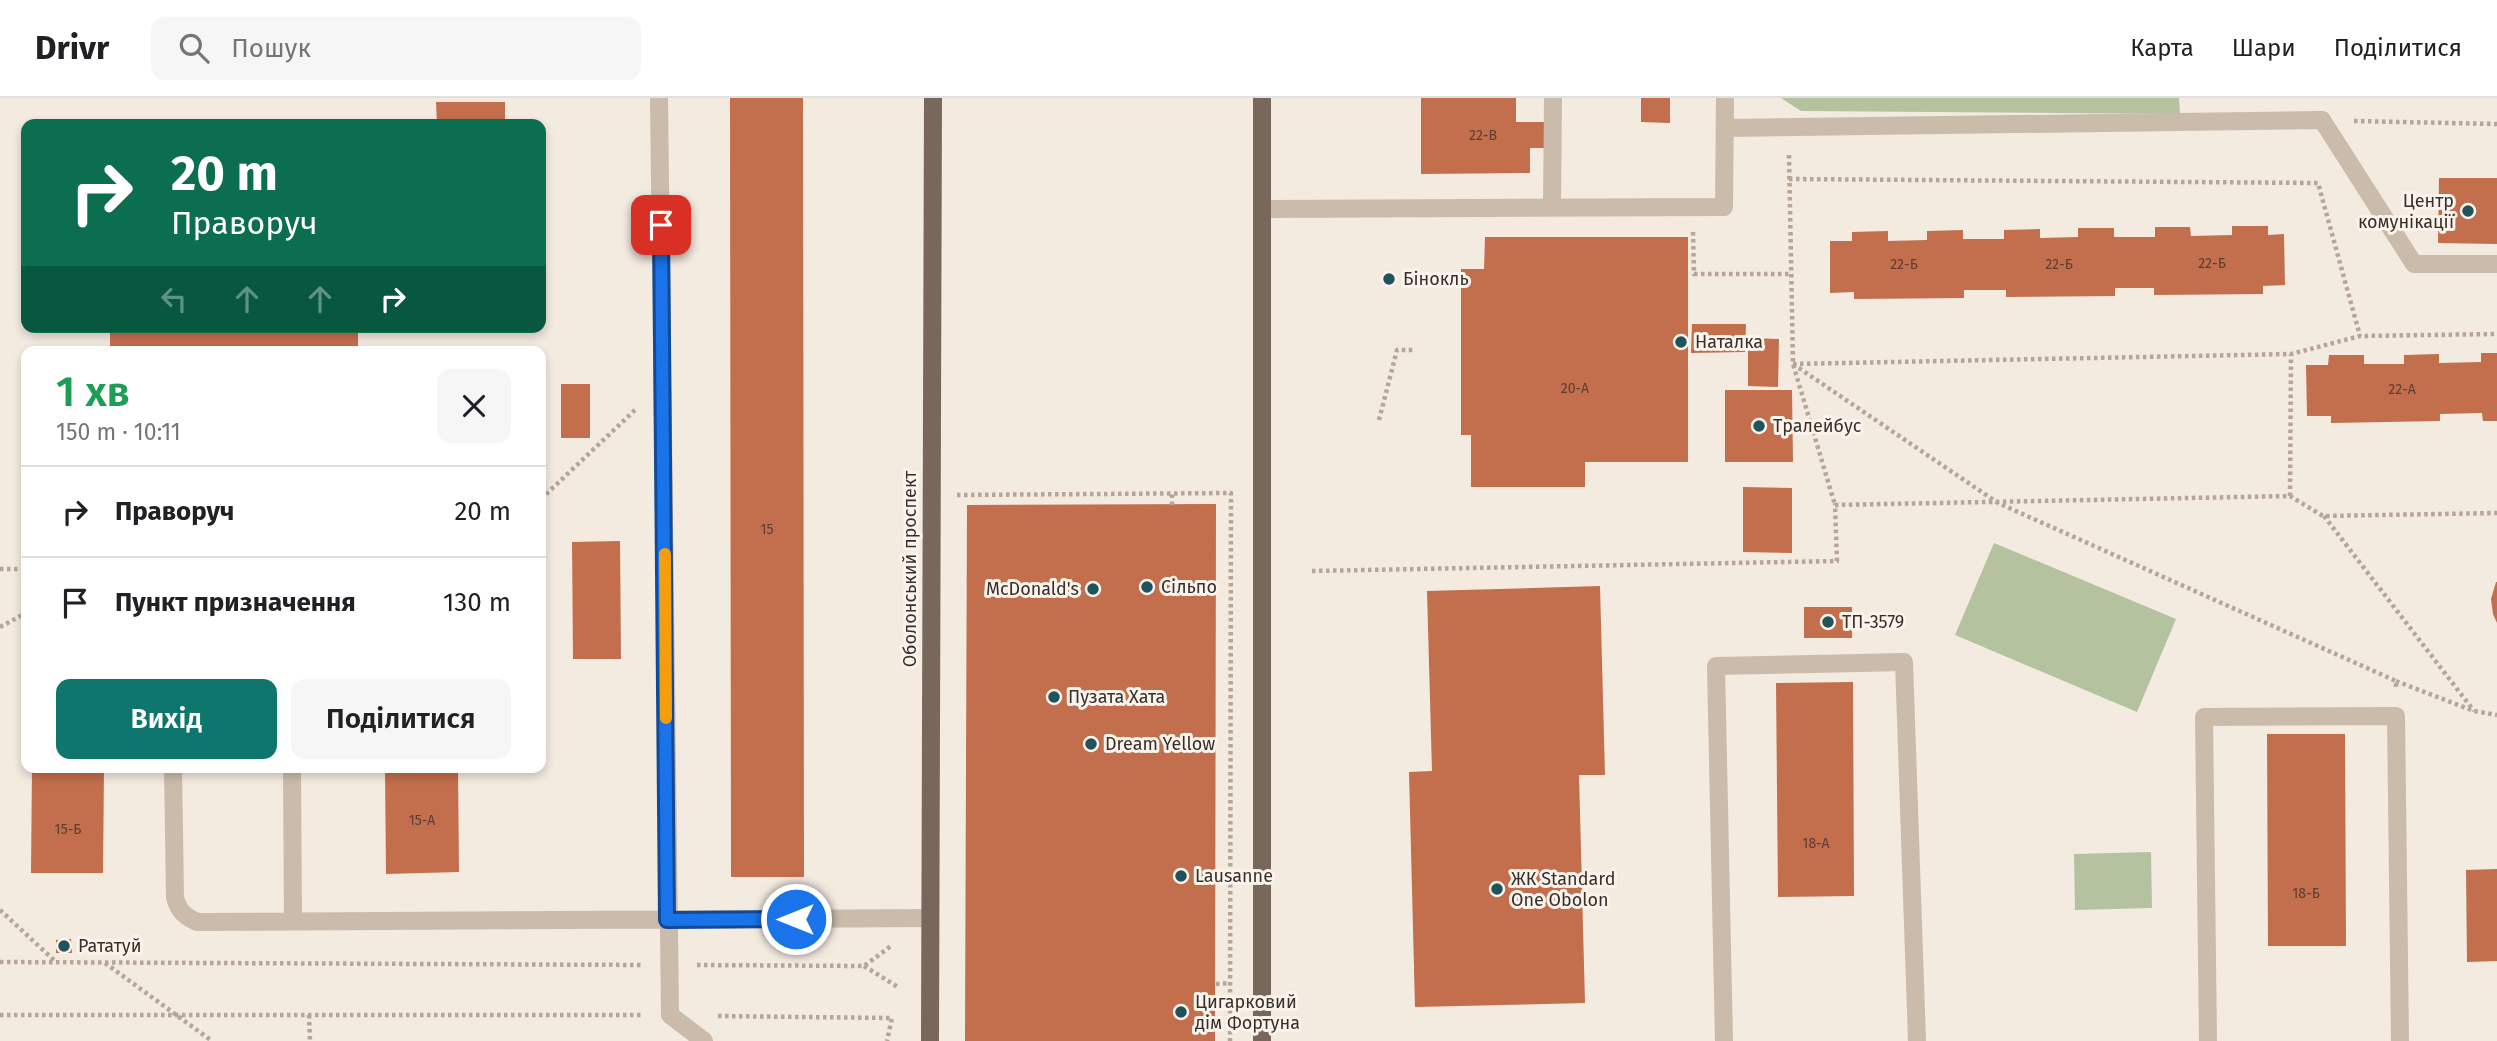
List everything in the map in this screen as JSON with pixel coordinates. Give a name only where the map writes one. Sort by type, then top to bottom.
[{"type":"main road","name":"Оболонський проспект","points":[[930,1041],[933,98]]},
{"type":"main road","points":[[1262,98],[1262,1041]]},
{"type":"lane","points":[[659,98],[670,1015],[704,1041]]},
{"type":"lane","points":[[1552,206],[1553,98]]},
{"type":"lane","points":[[1262,208],[1724,206],[1725,98]]},
{"type":"lane","points":[[1725,128],[2322,120],[2414,264],[2497,264]]},
{"type":"lane","points":[[1724,1041],[1716,666],[1904,662],[1917,1041]]},
{"type":"lane","points":[[2208,1041],[2204,717],[2396,716],[2400,1041]]},
{"type":"lane","points":[[173,773],[175,897],[178,909],[187,918],[197,922],[930,918]]},
{"type":"lane","points":[[292,773],[293,921]]},
{"type":"path","points":[[2322,120],[2497,124]]},
{"type":"path","points":[[1312,571],[1837,561],[1835,505],[1793,364],[1788,127]]},
{"type":"path","points":[[1789,179],[2318,183],[2360,336]]},
{"type":"path","points":[[1679,232],[1693,232],[1694,274],[1791,274]]},
{"type":"path","points":[[1793,364],[2291,354],[2360,336],[2497,334]]},
{"type":"path","points":[[1379,420],[1397,351],[1415,350]]},
{"type":"path","points":[[2290,496],[2291,354]]},
{"type":"path","points":[[1793,364],[1998,503],[2396,681],[2474,710],[2497,715]]},
{"type":"path","points":[[546,494],[664,383]]},
{"type":"path","points":[[954,495],[1231,493],[1230,1041]]},
{"type":"path","points":[[1172,494],[1172,505]]},
{"type":"path","points":[[1835,505],[2290,496],[2323,516],[2474,710]]},
{"type":"path","points":[[2323,516],[2497,513]]},
{"type":"path","points":[[0,569],[21,569]]},
{"type":"path","points":[[0,627],[21,615]]},
{"type":"path","points":[[2396,681],[2396,716]]},
{"type":"path","points":[[0,911],[57,962]]},
{"type":"path","points":[[864,966],[898,941]]},
{"type":"path","points":[[0,962],[864,966],[898,987]]},
{"type":"path","points":[[103,962],[212,1041]]},
{"type":"path","points":[[1216,984],[1230,983]]},
{"type":"path","points":[[309,1014],[310,1041]]},
{"type":"path","points":[[0,1015],[670,1015],[892,1018],[887,1041]]},
{"type":"green space","points":[[1781,98],[2179,98],[2180,114],[1801,111]]},
{"type":"green space","points":[[1994,543],[2176,619],[2137,712],[1955,635]]},
{"type":"green space","points":[[2151,852],[2152,908],[2075,910],[2074,854]]},
{"type":"building","points":[[730,98],[803,98],[804,877],[731,877]]},
{"type":"building","points":[[1421,98],[1516,98],[1516,122],[1545,122],[1545,148],[1530,148],[1530,173],[1421,174]]},
{"type":"building","points":[[1641,98],[1670,98],[1670,123],[1641,122]]},
{"type":"building","points":[[436,102],[505,102],[505,119],[437,119]]},
{"type":"building","name":"Центр комунікації","points":[[2439,178],[2497,178],[2497,244],[2438,243]]},
{"type":"building","points":[[2232,226],[2268,226],[2268,235],[2284,234],[2285,285],[2263,286],[2263,294],[2154,295],[2154,288],[2115,288],[2115,296],[2006,297],[2006,290],[1964,290],[1964,298],[1854,299],[1854,292],[1830,293],[1830,241],[1852,241],[1852,232],[1888,231],[1888,241],[1927,240],[1927,231],[1963,230],[1963,239],[2004,239],[2004,230],[2040,229],[2040,238],[2078,237],[2078,228],[2114,228],[2114,237],[2155,237],[2155,227],[2190,227],[2191,236],[2232,235]]},
{"type":"building","points":[[1485,237],[1688,237],[1688,462],[1585,462],[1585,487],[1471,487],[1471,435],[1461,435],[1461,269],[1484,269]]},
{"type":"building","points":[[1692,324],[1746,324],[1745,352],[1691,353]]},
{"type":"building","points":[[110,333],[358,333],[358,346],[110,346]]},
{"type":"building","points":[[1748,338],[1779,339],[1778,387],[1748,386]]},
{"type":"building","points":[[2481,353],[2497,353],[2497,421],[2483,421],[2482,413],[2440,414],[2440,421],[2331,423],[2331,416],[2307,416],[2306,365],[2328,365],[2329,355],[2364,355],[2364,364],[2404,364],[2404,355],[2439,354],[2439,363],[2481,362]]},
{"type":"building","points":[[561,384],[590,384],[590,438],[561,438]]},
{"type":"building","name":"Тралейбус","points":[[1725,390],[1792,390],[1793,462],[1725,462]]},
{"type":"building","points":[[1743,487],[1792,488],[1792,553],[1743,552]]},
{"type":"building","name":"Dream Yellow","points":[[1216,504],[1215,1041],[965,1041],[967,505]]},
{"type":"building","points":[[620,541],[621,659],[573,659],[572,542]]},
{"type":"building","points":[[2497,582],[2497,623],[2491,599]]},
{"type":"building","name":"ЖК Standard One Obolon","points":[[1600,586],[1605,775],[1579,775],[1585,1003],[1415,1007],[1409,772],[1432,771],[1427,591]]},
{"type":"building","name":"ТП-3579","points":[[1804,607],[1852,607],[1852,638],[1804,638]]},
{"type":"building","points":[[1853,682],[1854,896],[1778,897],[1776,683]]},
{"type":"building","points":[[2267,734],[2345,734],[2346,946],[2268,946]]},
{"type":"building","points":[[32,773],[104,773],[103,873],[31,873]]},
{"type":"building","points":[[385,773],[458,773],[459,872],[386,874]]},
{"type":"building","points":[[2497,869],[2497,961],[2467,962],[2466,870]]},
{"type":"building","name":"Рататуй","points":[[71,939],[72,953],[56,953],[56,940]]},
{"type":"slow traffic","points":[[665,554],[666,718]]},
{"type":"place","name":"Центр комунікації","points":[[2468,211]]},
{"type":"place","name":"Бінокль","points":[[1389,279]]},
{"type":"place","name":"Наталка","points":[[1681,342]]},
{"type":"place","name":"Тралейбус","points":[[1759,426]]},
{"type":"place","name":"Сільпо","points":[[1147,587]]},
{"type":"place","name":"McDonald's","points":[[1093,589]]},
{"type":"place","name":"ТП-3579","points":[[1828,622]]},
{"type":"place","name":"Пузата Хата","points":[[1054,697]]},
{"type":"place","name":"Dream Yellow","points":[[1091,744]]},
{"type":"place","name":"Lausanne","points":[[1181,876]]},
{"type":"place","name":"ЖК Standard One Obolon","points":[[1497,889]]},
{"type":"place","name":"Рататуй","points":[[64,946]]},
{"type":"place","name":"Цигарковий дім Фортуна","points":[[1181,1012]]},
{"type":"route","points":[[661,225],[667,920],[796,919]]}]
